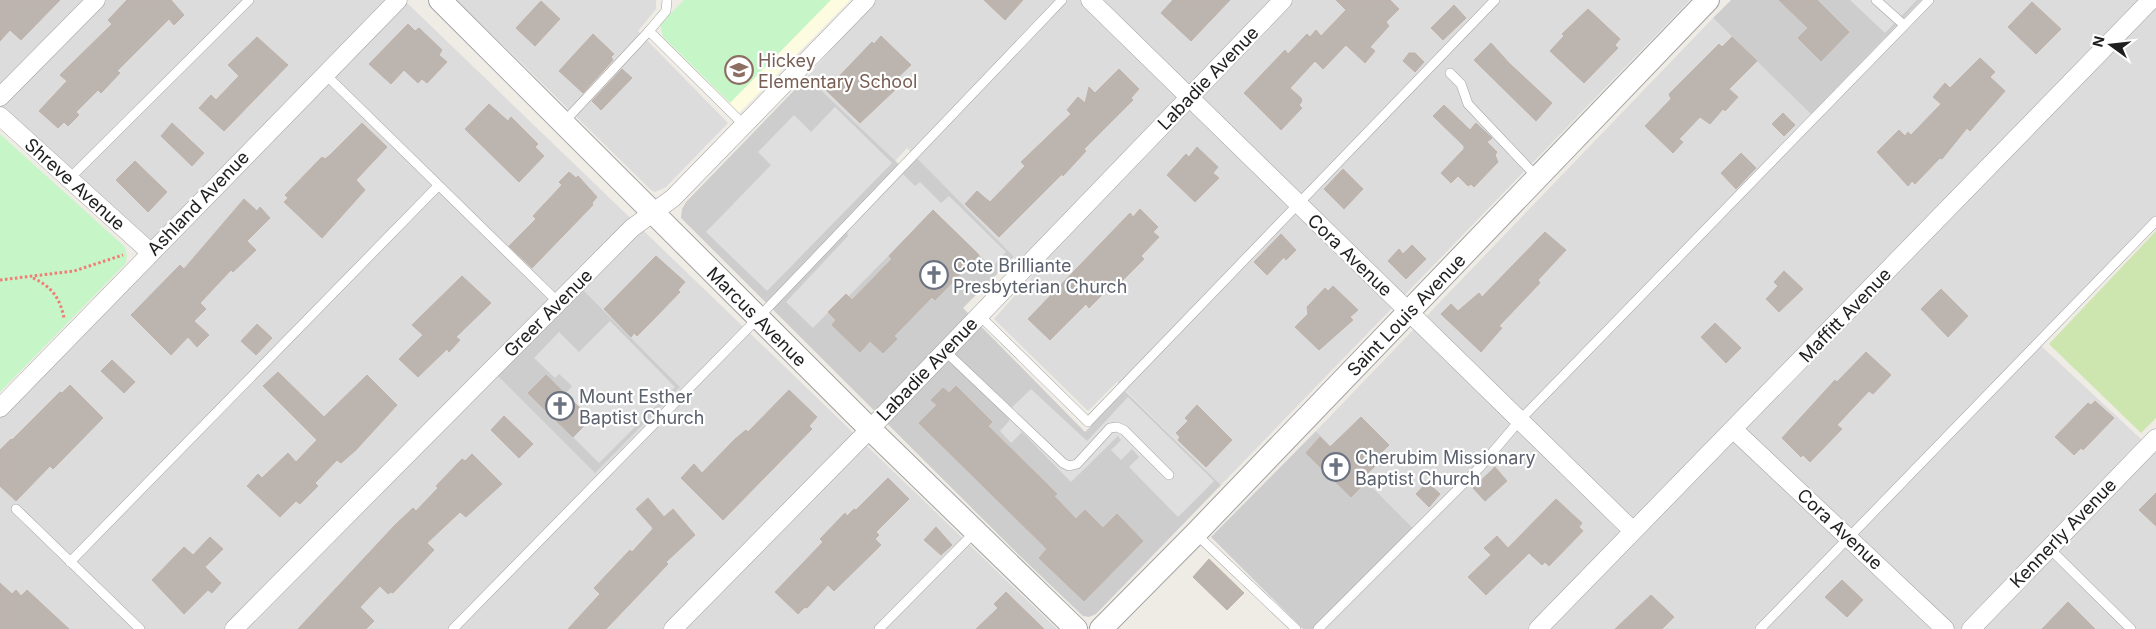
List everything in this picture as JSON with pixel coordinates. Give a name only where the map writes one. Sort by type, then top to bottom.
[{"type":"street","points":[[0,97],[96,0]]},
{"type":"street","name":"Ashland Avenue","points":[[0,408],[150,252],[398,0]]},
{"type":"street","name":"Marcus Avenue","points":[[440,0],[870,429],[1076,629]]},
{"type":"street","name":"Greer Avenue","points":[[234,629],[632,228],[673,198],[866,0]]},
{"type":"street","name":"Cora Avenue","points":[[1090,0],[1633,530]]},
{"type":"street","name":"Labadie Avenue","points":[[672,629],[870,429],[1283,0]]},
{"type":"street","name":"Saint Louis Avenue","points":[[1101,629],[1196,534],[1708,0]]},
{"type":"street","name":"Maffitt Avenue","points":[[1538,629],[2151,0]]},
{"type":"street","name":"Shreve Avenue","points":[[0,116],[150,252]]},
{"type":"street","name":"Cora Avenue","points":[[1734,430],[1945,629]]},
{"type":"street","name":"Kennerly Avenue","points":[[1971,629],[2156,438]]},
{"type":"lane","points":[[69,179],[249,0]]},
{"type":"lane","points":[[563,123],[666,11],[667,0]]},
{"type":"lane","points":[[453,629],[758,318],[1062,0]]},
{"type":"lane","points":[[979,315],[1088,422],[1495,0]]},
{"type":"lane","points":[[1318,629],[1480,467],[1520,420],[1929,0]]},
{"type":"lane","points":[[1881,1],[1904,25]]},
{"type":"lane","points":[[649,31],[744,125]]},
{"type":"lane","points":[[1450,73],[1461,84],[1468,104],[1537,177]]},
{"type":"lane","points":[[325,74],[558,302]]},
{"type":"lane","points":[[70,562],[438,186]]},
{"type":"lane","points":[[1760,629],[2156,221]]},
{"type":"lane","points":[[945,350],[1064,464],[1069,466],[1076,464],[1110,428],[1116,426],[1124,430],[1169,475]]},
{"type":"lane","points":[[16,509],[140,629]]},
{"type":"lane","points":[[880,629],[976,531]]},
{"type":"lane","points":[[1196,534],[1296,629]]},
{"type":"lane","points":[[2049,548],[2132,629]]},
{"type":"path","points":[[0,280],[32,278],[74,271],[123,256]]},
{"type":"path","points":[[32,278],[45,283],[57,295],[64,321]]},
{"type":"shaded area","points":[[0,0],[404,0],[1057,629],[0,629],[0,408],[150,252],[0,116]]},
{"type":"shaded area","points":[[457,0],[656,0],[656,9],[638,31],[728,123],[666,187],[655,192]]},
{"type":"shaded area","name":"Hickey Elementary School","points":[[684,0],[850,0],[739,113],[663,37]]},
{"type":"shaded area","points":[[875,0],[1690,0],[1221,485],[1117,382],[1088,411],[994,319],[1032,276],[907,148],[895,161],[807,77]]},
{"type":"shaded area","points":[[1731,0],[1921,0],[1811,114],[1713,18]]},
{"type":"shaded area","points":[[1850,0],[1917,0],[1885,33]]},
{"type":"shaded area","points":[[1921,0],[2156,0],[2156,221],[2038,343],[2156,453],[2156,629],[1322,629],[1419,534],[1316,431],[1713,18],[1811,113]]},
{"type":"shaded area","points":[[807,77],[904,169],[916,157],[1014,257],[963,308],[1085,432],[1125,391],[1221,485],[1096,614],[1089,617],[1083,616],[1019,555],[681,218],[682,209],[686,202]]},
{"type":"shaded area","points":[[835,107],[892,163],[767,291],[706,232],[771,165],[758,152],[794,115],[811,132]]},
{"type":"shaded area","points":[[903,174],[915,186],[920,182],[941,203],[949,196],[1006,252],[992,267],[933,210],[848,297],[846,294],[813,328],[786,302],[848,236],[847,232]]},
{"type":"shaded area","points":[[583,290],[680,387],[595,473],[498,376]]},
{"type":"shaded area","points":[[610,321],[675,387],[599,463],[573,437],[590,419],[565,394],[572,386],[559,374],[555,378],[534,358],[559,332],[579,352]]},
{"type":"shaded area","points":[[1031,389],[1087,441],[1128,397],[1214,481],[1178,517],[1129,467],[1139,457],[1132,449],[1121,460],[1111,450],[1121,440],[1118,436],[1071,482],[1022,432],[1011,443],[1000,431],[1010,420],[1005,414]]},
{"type":"shaded area","points":[[1316,431],[1413,528],[1313,629],[1303,629],[1211,537]]},
{"type":"green space","name":"Hickey Elementary School","points":[[684,0],[831,0],[730,103],[663,37],[660,24]]},
{"type":"green space","points":[[0,134],[125,247],[127,256],[126,263],[0,392]]},
{"type":"green space","points":[[2156,231],[2156,418],[2141,433],[2049,344]]},
{"type":"building","points":[[0,0],[60,0],[21,40],[10,30],[0,41]]},
{"type":"building","points":[[127,0],[171,0],[184,15],[174,25],[169,19],[117,71],[120,73],[101,93],[98,90],[76,112],[79,115],[68,126],[64,122],[58,128],[39,111],[67,81],[60,75],[112,24],[108,20]]},
{"type":"building","points":[[984,0],[1023,0],[1005,20]]},
{"type":"building","points":[[1173,0],[1230,0],[1191,41],[1161,13]]},
{"type":"building","points":[[1336,0],[1390,0],[1399,9],[1386,22],[1389,26],[1370,47],[1375,51],[1365,63],[1346,45],[1323,69],[1315,61],[1290,88],[1301,98],[1302,101],[1299,105],[1302,108],[1281,130],[1244,93],[1285,50],[1288,54],[1307,34],[1310,37],[1316,30],[1321,36],[1346,10]]},
{"type":"building","points":[[1779,0],[1817,0],[1849,32],[1821,61],[1798,38],[1808,28]]},
{"type":"building","points":[[541,1],[560,19],[535,46],[516,28]]},
{"type":"building","points":[[2032,2],[2061,29],[2036,54],[2008,27]]},
{"type":"building","points":[[1454,5],[1466,18],[1443,40],[1431,28]]},
{"type":"building","points":[[1588,9],[1620,39],[1615,45],[1618,48],[1584,83],[1550,51],[1564,36],[1562,34]]},
{"type":"building","points":[[408,24],[415,31],[419,28],[442,50],[439,55],[447,62],[427,83],[422,79],[418,83],[404,70],[391,84],[369,64]]},
{"type":"building","points":[[593,34],[614,54],[611,57],[613,60],[583,93],[559,71]]},
{"type":"building","points":[[881,36],[911,65],[893,82],[898,87],[860,123],[826,90],[872,42],[874,44]]},
{"type":"building","points":[[257,37],[288,65],[224,131],[199,108],[211,95],[216,100],[239,76],[228,65]]},
{"type":"building","points":[[1732,37],[1757,61],[1729,89],[1738,97],[1725,111],[1723,109],[1710,124],[1700,117],[1679,139],[1683,142],[1673,153],[1645,126],[1671,99],[1669,94],[1719,44],[1722,47]]},
{"type":"building","points":[[1491,43],[1509,63],[1552,103],[1536,121],[1474,60]]},
{"type":"building","points":[[1409,53],[1415,53],[1424,62],[1415,72],[1403,61]]},
{"type":"building","points":[[1980,58],[1995,72],[1990,77],[2005,91],[1970,131],[1967,128],[1942,159],[1940,158],[1915,184],[1912,181],[1908,186],[1877,152],[1899,130],[1905,136],[1908,132],[1911,135],[1941,104],[1933,97],[1945,83],[1950,88]]},
{"type":"building","points":[[622,69],[632,78],[601,110],[592,101]]},
{"type":"building","points":[[1119,69],[1139,89],[1131,98],[1133,100],[1084,149],[1086,151],[1063,176],[1062,174],[999,237],[965,204],[977,191],[990,202],[1025,166],[1021,162],[1071,114],[1067,110],[1078,97],[1085,103],[1089,87],[1095,93]]},
{"type":"building","points":[[489,104],[508,121],[511,117],[538,144],[535,147],[544,156],[519,182],[465,129]]},
{"type":"building","points":[[1444,105],[1470,130],[1476,123],[1492,138],[1487,142],[1497,152],[1495,155],[1498,162],[1474,187],[1471,184],[1468,186],[1458,176],[1451,183],[1441,173],[1464,149],[1464,146],[1433,116]]},
{"type":"building","points":[[1783,113],[1795,125],[1784,136],[1772,124]]},
{"type":"building","points":[[172,123],[204,153],[192,166],[161,136]]},
{"type":"building","points":[[362,123],[387,147],[356,180],[365,190],[322,238],[284,202],[288,198],[285,195],[322,157],[325,159],[330,155]]},
{"type":"building","points":[[1197,147],[1218,167],[1213,173],[1219,178],[1195,202],[1167,175],[1186,154],[1189,157]]},
{"type":"building","points":[[1741,153],[1756,168],[1736,189],[1721,173]]},
{"type":"building","points":[[135,161],[167,192],[148,212],[116,180]]},
{"type":"building","points":[[1343,169],[1363,189],[1344,209],[1324,189]]},
{"type":"building","points":[[569,172],[576,178],[578,176],[597,197],[592,203],[593,205],[532,268],[509,246],[536,219],[533,216],[562,185],[559,182]]},
{"type":"building","points":[[244,199],[257,211],[260,207],[270,218],[247,241],[256,250],[233,272],[231,270],[200,303],[206,309],[194,321],[209,335],[197,347],[188,337],[171,355],[131,315],[180,265],[184,269]]},
{"type":"building","points":[[1140,209],[1158,227],[1153,232],[1159,237],[1141,256],[1144,259],[1121,282],[1118,279],[1089,308],[1086,304],[1050,340],[1028,319],[1130,213],[1133,217]]},
{"type":"building","name":"Cote Brilliante Presbyterian Church","points":[[933,210],[979,255],[935,300],[932,297],[894,336],[897,339],[883,353],[870,341],[860,352],[832,325],[836,320],[828,312],[846,294],[852,300],[892,259],[889,256]]},
{"type":"building","points":[[1545,232],[1566,250],[1538,280],[1540,283],[1499,326],[1502,328],[1481,352],[1441,314],[1451,304],[1458,311],[1479,293],[1482,297]]},
{"type":"building","points":[[1281,234],[1296,250],[1286,260],[1284,257],[1267,275],[1254,262]]},
{"type":"building","points":[[1412,245],[1426,259],[1406,279],[1388,261],[1399,249],[1403,254]]},
{"type":"building","points":[[656,256],[685,282],[678,290],[680,292],[649,324],[637,336],[634,333],[631,337],[604,309]]},
{"type":"building","points":[[1784,271],[1803,289],[1779,312],[1766,299],[1778,286],[1774,282]]},
{"type":"building","points":[[462,276],[491,303],[456,337],[460,340],[449,352],[447,349],[418,377],[399,359],[423,335],[412,325]]},
{"type":"building","points":[[1333,286],[1358,310],[1350,317],[1353,320],[1319,350],[1295,327],[1308,314],[1307,307],[1325,288],[1328,291]]},
{"type":"building","points":[[1941,289],[1968,316],[1948,337],[1921,309]]},
{"type":"building","points":[[1715,323],[1741,348],[1726,363],[1701,337]]},
{"type":"building","points":[[257,324],[272,338],[256,355],[241,341]]},
{"type":"building","points":[[1866,352],[1891,375],[1873,394],[1869,391],[1837,425],[1842,429],[1810,462],[1803,455],[1801,457],[1782,438],[1835,380],[1837,382]]},
{"type":"building","points":[[112,360],[135,382],[124,393],[101,371]]},
{"type":"building","points":[[278,372],[324,417],[367,375],[397,405],[356,450],[341,463],[337,460],[315,483],[318,486],[300,504],[296,501],[280,517],[247,486],[258,474],[262,478],[288,453],[296,462],[317,440],[263,386]]},
{"type":"building","name":"Mount Esther Baptist Church","points":[[546,375],[591,419],[573,437],[528,393]]},
{"type":"building","points":[[70,385],[103,418],[53,469],[50,466],[16,501],[0,486],[0,450],[60,392],[62,393]]},
{"type":"building","points":[[956,386],[992,422],[988,426],[1057,494],[1054,496],[1076,519],[1085,510],[1103,528],[1117,514],[1143,541],[1084,601],[1039,558],[1047,549],[919,423],[937,405],[931,400],[943,388],[949,393]]},
{"type":"building","points":[[789,390],[817,417],[809,426],[812,429],[723,520],[681,478],[694,464],[702,473],[735,439],[746,430],[748,432]]},
{"type":"building","points":[[2095,401],[2114,418],[2083,450],[2081,448],[2074,455],[2055,437],[2088,403],[2091,405]]},
{"type":"building","points":[[1197,405],[1232,440],[1206,467],[1178,440],[1180,437],[1176,433],[1188,421],[1185,418]]},
{"type":"building","points":[[504,416],[533,444],[519,458],[491,430]]},
{"type":"building","points":[[1361,417],[1389,445],[1374,460],[1378,463],[1362,479],[1366,482],[1351,497],[1306,453],[1320,437],[1330,447]]},
{"type":"building","points":[[472,454],[502,484],[466,517],[460,512],[427,543],[434,550],[393,593],[388,594],[380,586],[360,607],[374,621],[366,629],[298,629],[395,525],[413,508],[416,511],[438,488],[436,486],[462,459],[465,461]]},
{"type":"building","points":[[1495,467],[1507,481],[1485,501],[1473,488]]},
{"type":"building","points":[[888,478],[909,499],[876,532],[879,535],[875,539],[881,545],[834,591],[828,585],[807,608],[805,607],[798,614],[775,592],[823,542],[820,539],[845,513],[847,516],[854,509],[856,510]]},
{"type":"building","points":[[1427,482],[1440,494],[1429,507],[1416,494]]},
{"type":"building","points":[[2156,493],[2156,526],[2139,510]]},
{"type":"building","points":[[648,498],[664,517],[673,509],[695,535],[666,562],[668,564],[606,629],[568,629],[600,594],[594,588],[652,530],[653,528],[636,509]]},
{"type":"building","points":[[1556,499],[1582,523],[1579,527],[1583,531],[1549,566],[1545,562],[1542,565],[1529,553],[1486,595],[1468,577],[1491,555],[1484,548],[1497,536],[1508,548]]},
{"type":"building","points":[[936,527],[952,545],[941,555],[924,540]]},
{"type":"building","points":[[210,537],[223,549],[205,567],[221,583],[212,593],[208,590],[184,614],[152,580],[184,547],[193,555]]},
{"type":"building","points":[[1209,559],[1244,593],[1227,610],[1193,577]]},
{"type":"building","points":[[1842,580],[1863,600],[1847,617],[1825,597]]},
{"type":"building","points":[[0,583],[12,594],[16,590],[21,596],[27,590],[69,629],[0,629]]},
{"type":"building","points":[[1006,592],[1044,629],[976,629],[998,608],[994,604]]},
{"type":"building","points":[[1651,595],[1674,617],[1662,629],[1615,629]]},
{"type":"building","points":[[2068,602],[2095,629],[2042,629]]},
{"type":"place","name":"Hickey Elementary School","points":[[739,70]]},
{"type":"place","name":"Cote Brilliante Presbyterian Church","points":[[934,275]]},
{"type":"place","name":"Mount Esther Baptist Church","points":[[560,406]]},
{"type":"place","name":"Cherubim Missionary Baptist Church","points":[[1336,467]]}]
